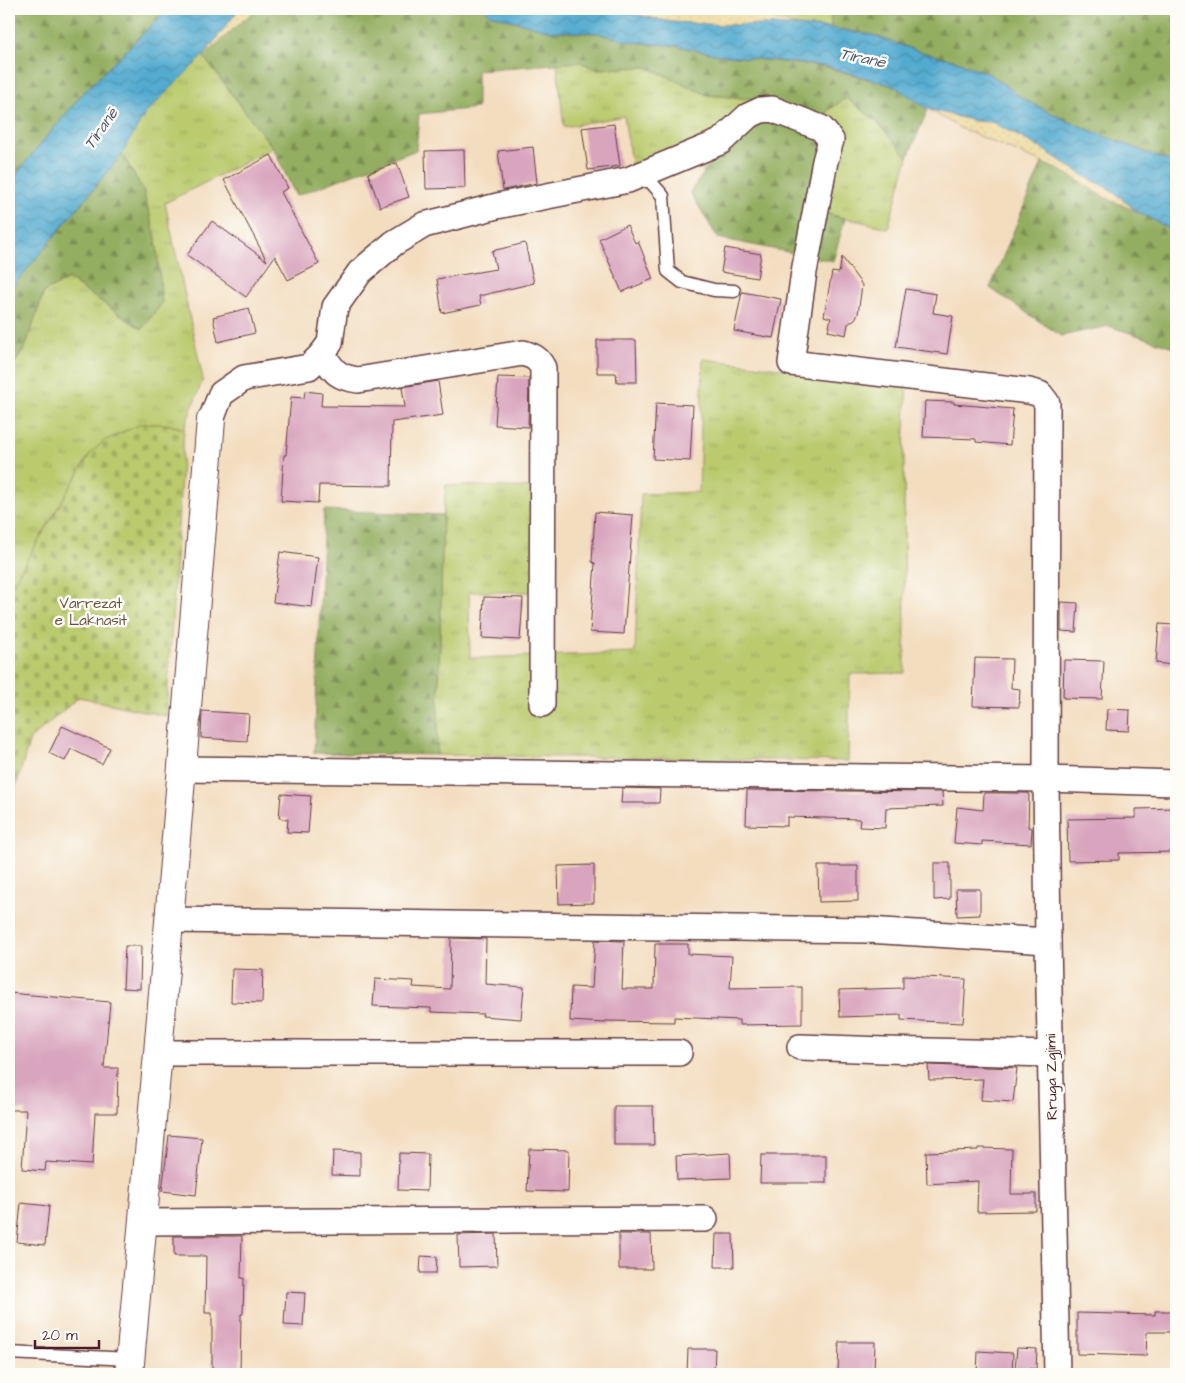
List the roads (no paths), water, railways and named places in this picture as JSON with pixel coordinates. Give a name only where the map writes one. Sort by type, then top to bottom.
[{"type":"street","name":"Rruga Zgjimi","points":[[628,180],[720,142],[748,116],[760,110],[772,109],[821,128],[831,140],[825,161],[804,272],[791,363],[1029,391],[1040,394],[1047,403],[1046,779],[1057,1374]]},
{"type":"street","points":[[130,1367],[170,920],[211,420],[221,394],[244,378],[309,366],[322,354],[330,343],[335,307],[360,272],[394,242],[424,225],[497,206],[628,180]]},
{"type":"street","points":[[322,354],[336,373],[345,378],[358,380],[523,353],[538,360],[543,368],[542,704]]},
{"type":"street","points":[[182,769],[1046,779],[1176,783]]},
{"type":"street","points":[[170,920],[867,930],[1048,941]]},
{"type":"street","points":[[800,1047],[1050,1054]]},
{"type":"street","points":[[158,1053],[679,1053]]},
{"type":"street","points":[[143,1222],[705,1219]]},
{"type":"lane","points":[[628,180],[650,181],[663,196],[668,271],[682,282],[714,290],[734,291]]},
{"type":"lane","points":[[9,1353],[130,1367]]},
{"type":"water","name":"Tiranë","points":[[168,9],[239,9],[203,56],[144,115],[122,154],[14,285],[9,295],[9,184],[84,92]]},
{"type":"water","name":"Tiranë","points":[[485,9],[611,9],[671,22],[830,28],[872,35],[918,51],[957,61],[991,75],[1025,100],[1065,120],[1176,164],[1176,232],[1136,211],[1113,191],[1083,175],[1041,148],[992,122],[975,121],[928,109],[894,86],[825,66],[719,55],[678,46],[633,42],[597,33],[551,31],[489,14]]},
{"type":"park label","name":"Varrezat e Laknasit","points":[[91,612]]}]
